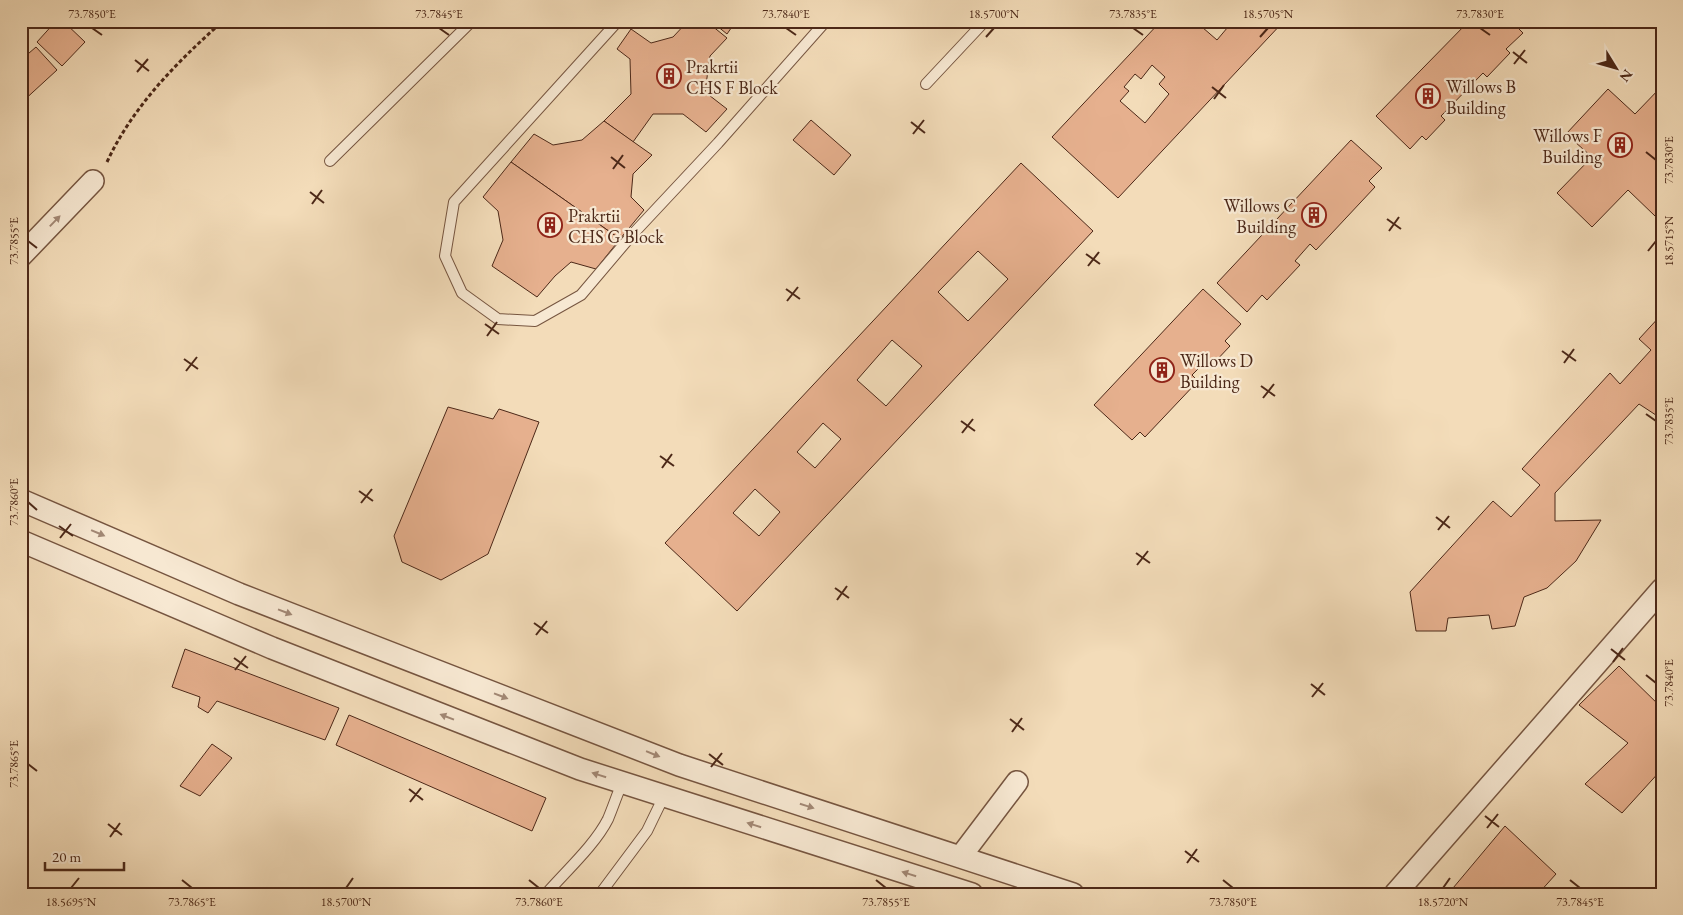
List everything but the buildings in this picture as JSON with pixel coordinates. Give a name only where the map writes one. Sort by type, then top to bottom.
[{"type":"street","points":[[21,256],[93,181]]},
{"type":"street","points":[[21,500],[239,594],[679,764],[1073,894]]},
{"type":"street","points":[[21,541],[272,648],[580,769],[972,894]]},
{"type":"street","points":[[1395,894],[1662,589]]},
{"type":"street","points":[[961,856],[1017,782]]},
{"type":"lane","points":[[330,161],[472,21]]},
{"type":"lane","points":[[618,21],[454,202],[445,256],[462,293],[498,319],[535,321],[580,295],[630,236],[718,143],[826,21]]},
{"type":"lane","points":[[926,84],[986,21]]},
{"type":"lane","points":[[546,894],[602,829],[608,819],[622,783]]},
{"type":"lane","points":[[600,894],[647,831],[664,796]]},
{"type":"path","points":[[93,181],[106,165],[116,142],[146,99],[193,48],[223,21]]},
{"type":"place","name":"Prakrtii CHS F Block","points":[[669,76]]},
{"type":"place","name":"Willows B Building","points":[[1428,96]]},
{"type":"place","name":"Willows F Building","points":[[1620,145]]},
{"type":"place","name":"Willows C Building","points":[[1314,215]]},
{"type":"place","name":"Prakrtii CHS G Block","points":[[550,225]]},
{"type":"place","name":"Willows D Building","points":[[1162,370]]}]
